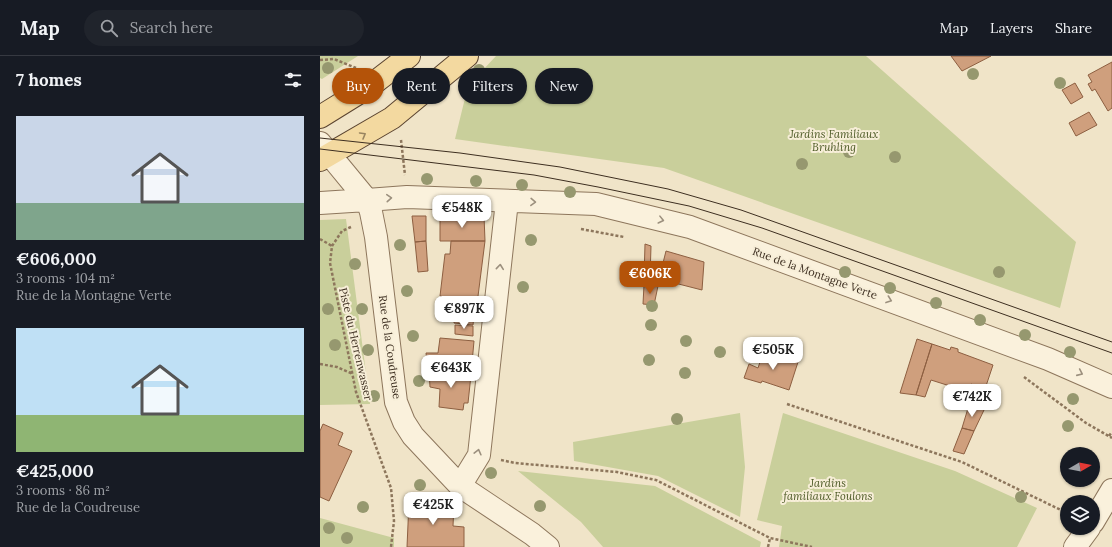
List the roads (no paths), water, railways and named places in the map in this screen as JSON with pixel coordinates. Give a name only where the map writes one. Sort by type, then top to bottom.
[{"type":"main road","points":[[320,117],[370,86],[409,56]]},
{"type":"main road","points":[[323,153],[392,118],[467,56]]},
{"type":"street","points":[[323,153],[367,200]]},
{"type":"street","name":"Rue de la Montagne Verte","points":[[320,203],[407,197],[596,204],[690,227],[1048,359],[1112,387]]},
{"type":"street","name":"Rue de la Coudreuse","points":[[367,200],[376,237],[396,402],[404,422],[413,436],[460,486],[532,534],[548,547]]},
{"type":"street","points":[[460,486],[479,455],[507,201]]},
{"type":"street","points":[[1100,510],[1112,490]]},
{"type":"street","points":[[1075,547],[1084,535]]},
{"type":"tram line","points":[[320,138],[460,153],[560,167],[668,189],[741,210],[1112,342]]},
{"type":"tram line","points":[[320,149],[534,175],[689,206],[762,228],[1112,353]]},
{"type":"park label","name":"Jardins Familiaux Bruhling","points":[[834,140]]},
{"type":"park label","name":"Jardins familiaux Foulons","points":[[828,489]]}]
